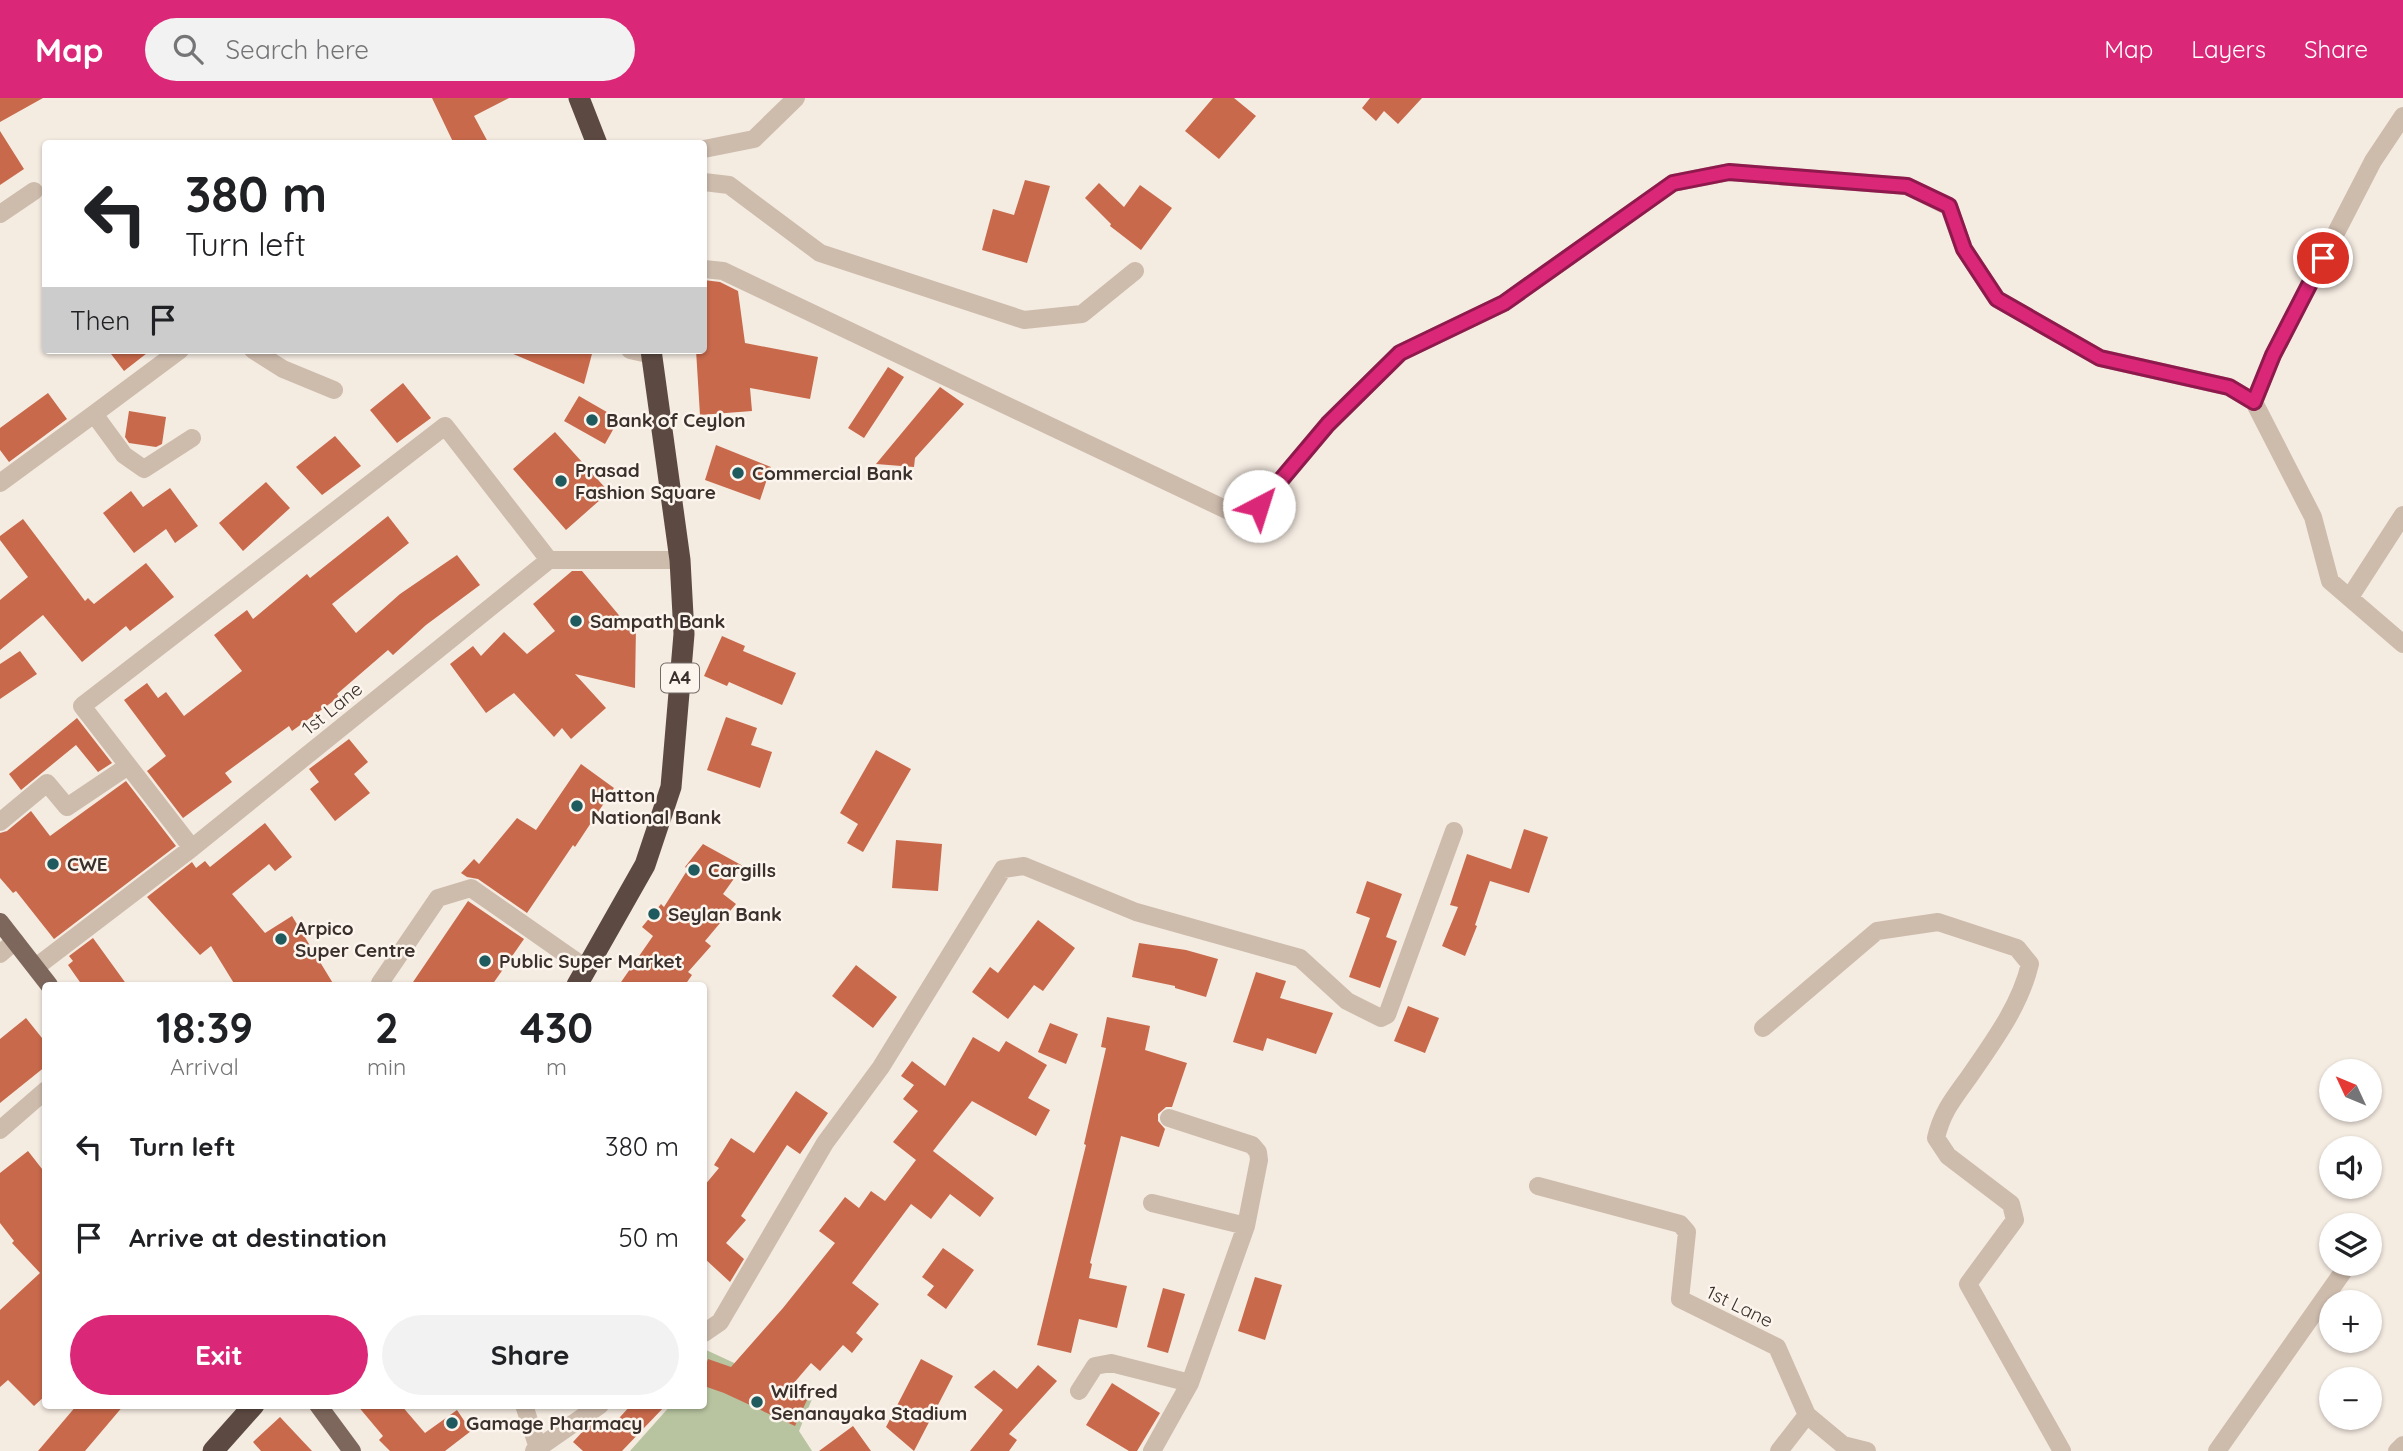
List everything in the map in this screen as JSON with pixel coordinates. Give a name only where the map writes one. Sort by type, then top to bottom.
[{"type":"highway","points":[[579,98],[595,140]]},
{"type":"highway","name":"A4","points":[[582,977],[645,865],[671,787],[684,634],[680,559],[652,354]]},
{"type":"highway","points":[[213,1451],[250,1409]]},
{"type":"main road","points":[[0,922],[47,982]]},
{"type":"main road","points":[[321,1409],[352,1451]]},
{"type":"street","points":[[707,148],[754,139],[796,98]]},
{"type":"street","points":[[2254,402],[2273,355],[2373,160],[2403,116]]},
{"type":"street","points":[[707,269],[723,271],[1229,511],[1259,506],[1328,424],[1400,353],[1504,303],[1673,183],[1729,172],[1907,186],[1949,206],[1964,249],[1997,299],[2100,358],[2229,387],[2254,402],[2313,517],[2330,581],[2403,644]]},
{"type":"street","points":[[707,182],[729,185],[820,253],[1024,320],[1082,314],[1135,271]]},
{"type":"street","points":[[0,214],[34,191]]},
{"type":"street","points":[[0,483],[175,354]]},
{"type":"street","points":[[259,354],[283,369],[334,390]]},
{"type":"street","points":[[94,414],[124,456],[144,469],[192,438]]},
{"type":"street","points":[[192,848],[82,706],[445,426],[549,560],[680,559]]},
{"type":"street","points":[[2350,597],[2403,515]]},
{"type":"street","name":"1st Lane","points":[[36,967],[192,848],[549,560]]},
{"type":"street","points":[[0,822],[47,783],[67,807],[128,766]]},
{"type":"street","points":[[707,1331],[720,1322],[825,1143],[881,1067],[1003,870],[1024,866],[1136,912],[1300,958],[1347,1001],[1381,1018],[1387,1015],[1454,831]]},
{"type":"street","points":[[381,982],[438,898],[471,888],[582,977]]},
{"type":"street","points":[[1763,1028],[1877,931],[1938,922],[2017,948],[2030,964],[2026,981],[2003,1027],[1941,1118],[1936,1138],[1948,1156],[2011,1204],[2015,1220],[1968,1284],[2062,1451]]},
{"type":"street","points":[[0,954],[15,941]]},
{"type":"street","points":[[0,1130],[42,1093]]},
{"type":"street","points":[[1152,1451],[1190,1384],[1245,1226],[1259,1160],[1258,1153],[1252,1146],[1169,1118]]},
{"type":"street","name":"1st Lane","points":[[1538,1186],[1679,1224],[1686,1233],[1680,1299],[1777,1348],[1807,1415],[1843,1445],[1867,1451]]},
{"type":"street","points":[[1152,1203],[1245,1226]]},
{"type":"street","points":[[2217,1451],[2340,1276]]},
{"type":"street","points":[[1079,1391],[1095,1366],[1111,1363],[1190,1384]]},
{"type":"street","points":[[525,1409],[536,1450],[594,1409]]},
{"type":"street","points":[[1779,1451],[1807,1415]]},
{"type":"street","points":[[2397,1451],[2403,1445]]},
{"type":"green space","name":"Wilfred Senanayaka Stadium","points":[[707,1350],[812,1399],[799,1431],[812,1451],[630,1451],[667,1409],[707,1409]]},
{"type":"building","points":[[0,98],[43,98],[0,122]]},
{"type":"building","points":[[432,98],[509,98],[474,116],[487,140],[452,140]]},
{"type":"building","points":[[1213,98],[1234,98],[1256,116],[1219,159],[1185,131]]},
{"type":"building","points":[[1370,98],[1422,98],[1398,124],[1384,111],[1376,121],[1362,108]]},
{"type":"building","points":[[0,131],[24,169],[0,185]]},
{"type":"building","points":[[1025,180],[1050,186],[1027,263],[982,250],[993,209],[1014,215]]},
{"type":"building","points":[[1099,183],[1124,207],[1140,185],[1172,208],[1141,250],[1110,226],[1085,198]]},
{"type":"building","points":[[707,280],[720,282],[738,291],[745,343],[818,357],[810,399],[750,388],[752,411],[700,415],[696,354],[707,354]]},
{"type":"building","points":[[111,354],[146,354],[124,371]]},
{"type":"building","points":[[513,354],[592,354],[584,384]]},
{"type":"building","points":[[888,367],[904,377],[864,438],[848,428]]},
{"type":"building","points":[[403,383],[431,418],[397,443],[370,410]]},
{"type":"building","points":[[940,387],[964,404],[915,458],[914,467],[876,464]]},
{"type":"building","points":[[48,393],[67,419],[9,462],[0,450],[0,428]]},
{"type":"building","name":"Bank of Ceylon","points":[[579,396],[619,419],[605,444],[564,421]]},
{"type":"building","points":[[129,411],[166,417],[162,444],[156,447],[129,443],[125,437]]},
{"type":"building","name":"Prasad Fashion Square","points":[[555,432],[609,492],[566,530],[513,469]]},
{"type":"building","points":[[335,436],[361,466],[322,495],[296,467]]},
{"type":"building","name":"Commercial Bank","points":[[716,445],[771,467],[760,500],[705,480]]},
{"type":"building","points":[[266,482],[290,508],[243,551],[219,523]]},
{"type":"building","points":[[170,488],[198,526],[175,543],[166,529],[134,553],[103,513],[131,491],[143,507]]},
{"type":"building","points":[[388,516],[409,543],[332,604],[356,633],[400,594],[457,555],[480,585],[426,625],[393,655],[388,650],[337,694],[339,697],[292,731],[289,726],[225,773],[232,782],[183,818],[147,771],[166,756],[124,700],[147,683],[158,698],[166,692],[184,716],[242,671],[214,635],[247,610],[253,619],[307,574],[310,578]]},
{"type":"building","points":[[23,519],[85,601],[88,598],[94,604],[146,563],[174,597],[130,631],[126,626],[82,662],[43,615],[0,650],[0,600],[28,577],[0,540],[0,536]]},
{"type":"building","points":[[572,571],[582,571],[628,626],[636,625],[635,688],[575,674],[606,708],[571,739],[562,728],[554,737],[514,693],[486,713],[450,664],[473,646],[481,656],[504,632],[527,654],[555,631],[533,604]]},
{"type":"building","points":[[722,636],[745,646],[743,651],[796,673],[782,705],[729,682],[727,686],[704,676]]},
{"type":"building","points":[[20,651],[37,674],[0,699],[0,664]]},
{"type":"building","points":[[726,717],[757,728],[751,745],[772,752],[760,788],[707,770]]},
{"type":"building","points":[[77,718],[112,763],[98,772],[76,745],[21,790],[9,774]]},
{"type":"building","points":[[349,739],[368,762],[354,774],[370,793],[335,821],[310,789],[319,782],[309,769]]},
{"type":"building","points":[[876,750],[911,769],[863,852],[847,843],[858,824],[840,813]]},
{"type":"building","points":[[581,764],[614,788],[527,913],[478,879],[461,873],[474,859],[479,864],[517,818],[536,830]]},
{"type":"building","points":[[126,781],[176,846],[54,939],[16,891],[13,893],[0,878],[0,833],[7,831],[31,811],[50,836]]},
{"type":"building","points":[[265,823],[292,857],[275,871],[269,864],[232,894],[265,933],[292,916],[332,982],[233,982],[211,946],[200,955],[147,897],[192,862],[196,868],[205,861],[210,867]]},
{"type":"building","points":[[1524,829],[1548,837],[1529,893],[1490,881],[1465,956],[1442,946],[1458,907],[1450,905],[1467,854],[1511,869]]},
{"type":"building","points":[[896,840],[942,844],[938,891],[892,888]]},
{"type":"building","points":[[703,844],[743,866],[723,894],[736,904],[705,941],[711,946],[688,972],[692,975],[687,982],[621,982],[653,936],[642,927],[661,904],[664,907],[688,869],[685,867]]},
{"type":"building","points":[[1367,881],[1402,894],[1386,937],[1397,941],[1380,988],[1349,977],[1370,918],[1356,913]]},
{"type":"building","points":[[468,901],[524,939],[494,982],[413,982]]},
{"type":"building","points":[[1038,920],[1075,948],[1043,991],[1034,985],[1008,1019],[972,992],[990,967],[998,973]]},
{"type":"building","points":[[93,938],[125,982],[80,982],[68,965],[73,961],[69,956]]},
{"type":"building","points":[[1139,943],[1186,950],[1218,959],[1206,997],[1175,986],[1132,977]]},
{"type":"building","points":[[856,965],[897,997],[873,1028],[832,996]]},
{"type":"building","points":[[1256,972],[1286,981],[1280,998],[1333,1013],[1316,1054],[1267,1038],[1263,1051],[1233,1042]]},
{"type":"building","points":[[1408,1006],[1439,1018],[1425,1053],[1394,1041]]},
{"type":"building","points":[[1107,1017],[1150,1026],[1145,1050],[1187,1063],[1172,1107],[1166,1107],[1158,1114],[1158,1121],[1165,1129],[1159,1147],[1121,1136],[1090,1263],[1089,1278],[1127,1286],[1117,1328],[1079,1319],[1071,1353],[1037,1345],[1086,1145],[1084,1144],[1106,1048],[1101,1047]]},
{"type":"building","points":[[26,1018],[42,1038],[42,1069],[0,1103],[0,1039]]},
{"type":"building","points":[[1050,1023],[1078,1034],[1066,1064],[1038,1052]]},
{"type":"building","points":[[973,1037],[999,1052],[1006,1041],[1047,1065],[1028,1098],[1050,1110],[1036,1136],[972,1101],[933,1151],[994,1198],[980,1217],[950,1194],[931,1219],[911,1204],[852,1283],[879,1304],[856,1333],[863,1339],[852,1353],[843,1345],[820,1371],[811,1363],[787,1391],[807,1400],[795,1426],[707,1387],[708,1359],[731,1367],[835,1243],[819,1231],[845,1197],[859,1208],[871,1191],[885,1201],[916,1160],[893,1142],[918,1111],[903,1099],[914,1085],[901,1076],[912,1061],[945,1086]]},
{"type":"building","points":[[796,1091],[828,1113],[800,1154],[787,1145],[741,1216],[746,1220],[726,1243],[744,1259],[730,1282],[707,1261],[707,1182],[719,1168],[714,1165],[731,1138],[754,1153]]},
{"type":"building","points":[[28,1151],[42,1169],[42,1399],[34,1406],[8,1380],[0,1387],[0,1310],[40,1273],[12,1243],[14,1241],[0,1223],[0,1173]]},
{"type":"building","points":[[943,1248],[974,1270],[946,1309],[927,1295],[934,1286],[922,1277]]},
{"type":"building","points":[[1255,1277],[1282,1285],[1265,1340],[1238,1331]]},
{"type":"building","points":[[1163,1288],[1185,1294],[1168,1353],[1147,1347]]},
{"type":"building","points":[[921,1359],[953,1376],[914,1451],[886,1427]]},
{"type":"building","points":[[1038,1365],[1057,1381],[1009,1434],[1017,1440],[1009,1451],[970,1451],[1003,1410],[974,1387],[994,1370],[1017,1389]]},
{"type":"building","points":[[1112,1383],[1160,1413],[1137,1451],[1129,1451],[1086,1425]]},
{"type":"building","points":[[74,1409],[121,1409],[85,1451],[38,1451]]},
{"type":"building","name":"Gamage Pharmacy","points":[[360,1409],[404,1409],[425,1433],[457,1410],[471,1431],[445,1451],[390,1451],[379,1440],[383,1436]]},
{"type":"building","points":[[627,1409],[662,1409],[622,1451],[583,1451],[573,1442],[600,1419],[610,1428]]},
{"type":"building","points":[[280,1417],[312,1451],[261,1451],[253,1442]]},
{"type":"building","points":[[853,1426],[871,1451],[819,1451]]},
{"type":"place","name":"Bank of Ceylon","points":[[592,420]]},
{"type":"place","name":"Commercial Bank","points":[[738,473]]},
{"type":"place","name":"Prasad Fashion Square","points":[[561,481]]},
{"type":"place","name":"Sampath Bank","points":[[576,621]]},
{"type":"place","name":"Hatton National Bank","points":[[577,806]]},
{"type":"place","name":"CWE","points":[[53,864]]},
{"type":"place","name":"Cargills","points":[[694,870]]},
{"type":"place","name":"Seylan Bank","points":[[654,914]]},
{"type":"place","name":"Arpico Super Centre","points":[[281,939]]},
{"type":"place","name":"Public Super Market","points":[[485,961]]},
{"type":"place","name":"Wilfred Senanayaka Stadium","points":[[757,1402]]},
{"type":"place","name":"Gamage Pharmacy","points":[[452,1423]]},
{"type":"route","points":[[1259,506],[1328,424],[1400,353],[1504,303],[1673,183],[1729,172],[1907,186],[1949,206],[1964,249],[1997,299],[2100,358],[2229,387],[2254,402],[2273,355],[2323,258]]}]
